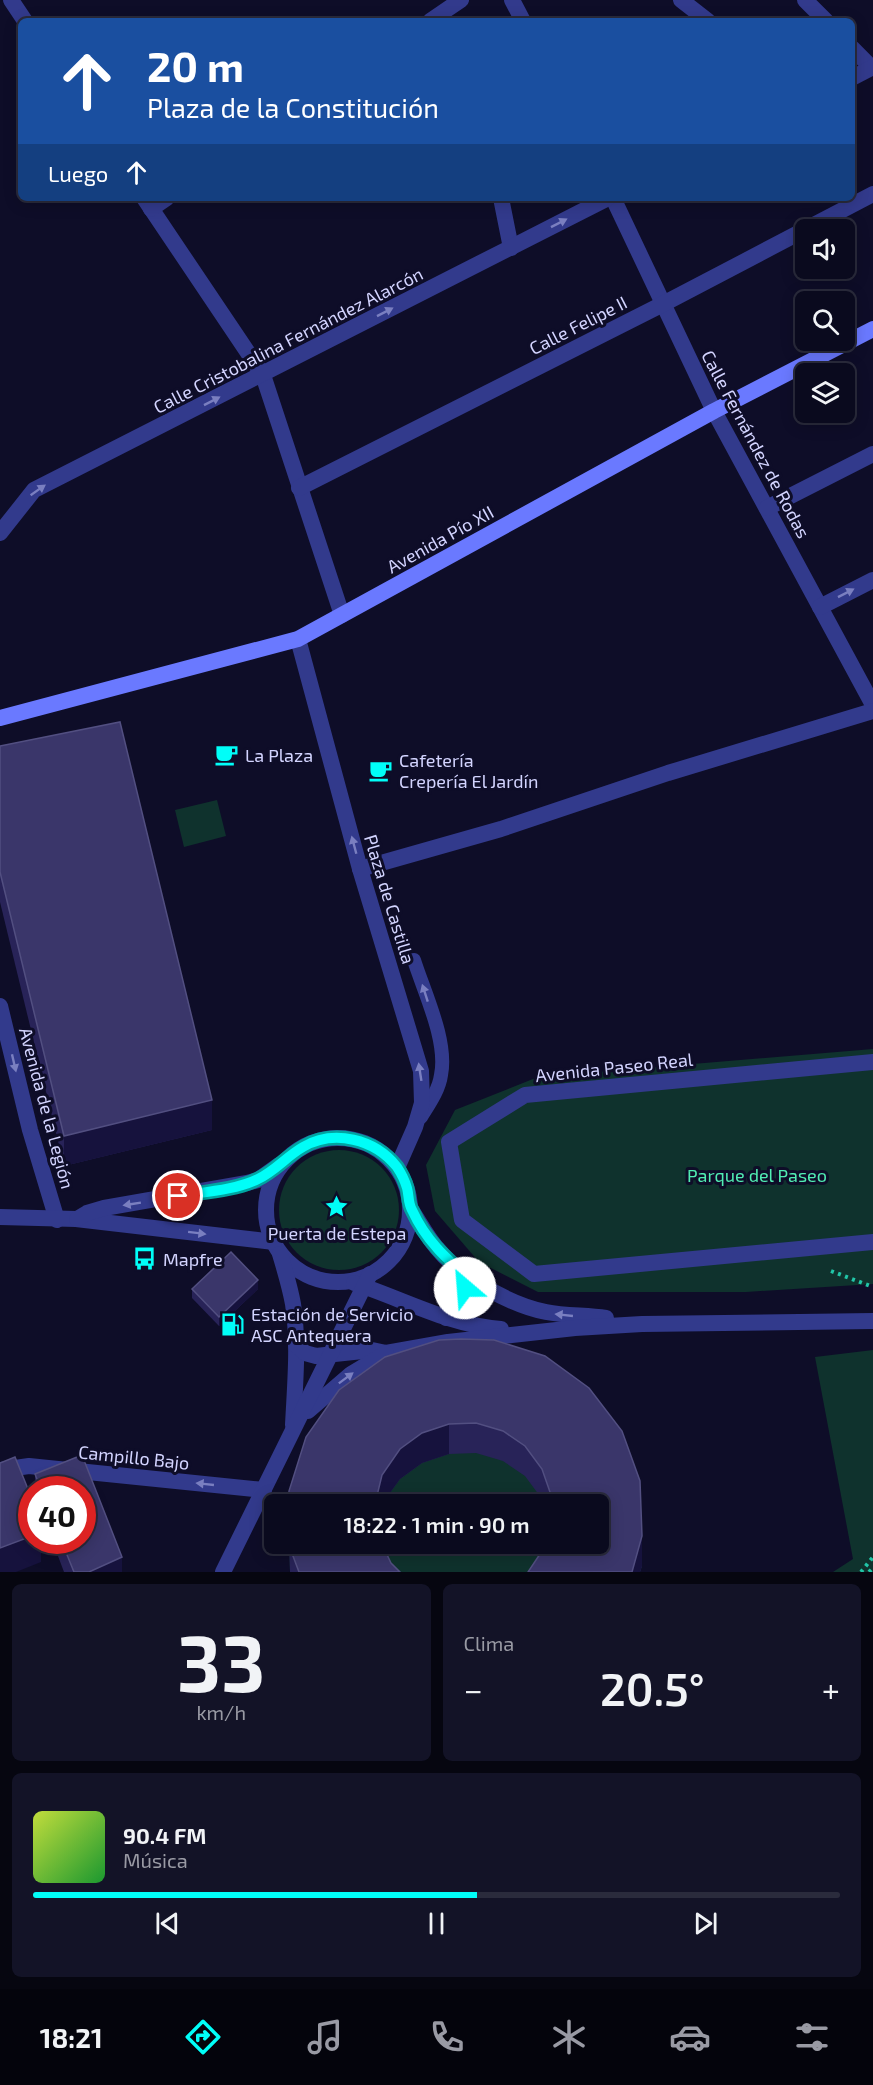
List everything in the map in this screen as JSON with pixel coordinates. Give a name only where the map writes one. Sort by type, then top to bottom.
[{"type":"main road","name":"Avenida Pío XII","points":[[0,718],[298,639],[714,411],[873,329]]},
{"type":"street","points":[[11,0],[23,18]]},
{"type":"street","points":[[434,18],[461,0]]},
{"type":"street","points":[[512,0],[521,18]]},
{"type":"street","points":[[681,0],[704,18]]},
{"type":"street","points":[[805,0],[823,18]]},
{"type":"street","points":[[855,51],[872,68],[855,76]]},
{"type":"street","name":"Calle Felipe II","points":[[299,488],[663,304],[873,194]]},
{"type":"street","points":[[502,201],[511,248]]},
{"type":"street","name":"Calle Cristobalina Fernández Alarcón","points":[[3,522],[34,490],[602,201]]},
{"type":"street","name":"Calle Fernández de Rodas","points":[[614,201],[714,411],[873,705]]},
{"type":"street","points":[[147,203],[263,375],[342,615]]},
{"type":"street","points":[[766,508],[873,454]]},
{"type":"street","points":[[820,607],[873,580]]},
{"type":"street","name":"Plaza de Castilla","points":[[298,639],[360,869],[421,1071],[422,1103],[415,1127],[397,1168]]},
{"type":"street","points":[[360,869],[501,829],[668,773],[873,711]]},
{"type":"street","name":"Avenida de la Legión","points":[[0,1006],[30,1130],[57,1220]]},
{"type":"street","name":"Avenida Paseo Real","points":[[873,1062],[525,1095],[449,1142],[462,1220],[534,1274],[873,1242]]},
{"type":"street","points":[[76,1219],[104,1208],[247,1184],[267,1174],[303,1147],[323,1139],[344,1138],[364,1142],[382,1153],[397,1168],[407,1187],[410,1208],[408,1228],[402,1244],[392,1258],[360,1281],[330,1355],[223,1572]]},
{"type":"street","points":[[286,1159],[273,1180],[266,1204],[268,1228],[276,1246],[293,1305],[296,1383],[292,1435]]},
{"type":"street","points":[[410,1208],[436,1247],[456,1266],[500,1295],[538,1311],[642,1324]]},
{"type":"street","points":[[0,1218],[76,1219],[276,1246],[290,1263],[307,1275],[327,1281],[360,1281],[446,1318],[481,1327],[545,1332]]},
{"type":"street","points":[[446,1318],[455,1314],[463,1300],[463,1280],[456,1266]]},
{"type":"street","points":[[292,1435],[304,1416],[335,1386],[386,1353],[448,1342],[642,1324],[873,1321]]},
{"type":"street","points":[[296,1345],[310,1355],[372,1350],[386,1353]]},
{"type":"street","name":"Campillo Bajo","points":[[0,1470],[29,1466],[264,1490]]},
{"type":"lane","points":[[414,960],[439,1036],[442,1065],[434,1096],[415,1127]]},
{"type":"path","points":[[861,1572],[873,1557]]},
{"type":"path","points":[[869,1572],[873,1568]]},
{"type":"green space","points":[[217,800],[226,836],[184,847],[175,810]]},
{"type":"green space","name":"Parque del Paseo","points":[[873,1049],[873,1284],[746,1292],[538,1292],[479,1262],[435,1211],[426,1165],[455,1110],[538,1077]]},
{"type":"green space","points":[[339,1150],[362,1155],[381,1168],[394,1187],[399,1210],[394,1233],[381,1252],[362,1265],[339,1270],[316,1265],[297,1252],[284,1233],[279,1210],[284,1187],[297,1168],[316,1155]]},
{"type":"green space","points":[[873,1350],[873,1572],[833,1572],[853,1559],[815,1357]]},
{"type":"green space","points":[[370,1397],[600,1494],[301,1494]]},
{"type":"green space","points":[[609,1498],[640,1511],[642,1566],[640,1572],[290,1572],[289,1554],[609,1554]]},
{"type":"building","points":[[120,722],[212,1100],[64,1136],[0,872],[0,746]]},
{"type":"building","points":[[231,1252],[258,1280],[219,1317],[192,1289]]},
{"type":"building","points":[[439,1340],[494,1340],[545,1356],[589,1388],[622,1431],[640,1481],[642,1536],[632,1572],[528,1572],[540,1554],[609,1554],[609,1494],[551,1494],[542,1469],[525,1446],[503,1431],[476,1423],[449,1424],[422,1433],[400,1449],[382,1475],[377,1494],[289,1494],[306,1437],[339,1390],[385,1357]]},
{"type":"building","points":[[82,1455],[90,1476],[36,1476],[35,1474]]},
{"type":"building","points":[[15,1457],[23,1476],[18,1476],[18,1541],[0,1548],[0,1463]]},
{"type":"building","points":[[96,1491],[122,1557],[89,1572],[74,1572],[67,1554],[96,1554]]},
{"type":"building","points":[[292,1554],[387,1554],[391,1563],[400,1572],[299,1572]]},
{"type":"place","name":"La Plaza","points":[[227,755]]},
{"type":"place","name":"Cafetería Crepería El Jardín","points":[[381,770]]},
{"type":"place","name":"Puerta de Estepa","points":[[337,1207]]},
{"type":"place","name":"Mapfre","points":[[145,1259]]},
{"type":"place","name":"Estación de Servicio ASC Antequera","points":[[233,1324]]},
{"type":"route","points":[[178,1196],[258,1180],[303,1147],[323,1139],[344,1138],[364,1142],[382,1153],[397,1168],[407,1187],[410,1208],[436,1247],[456,1266],[465,1288]]}]
